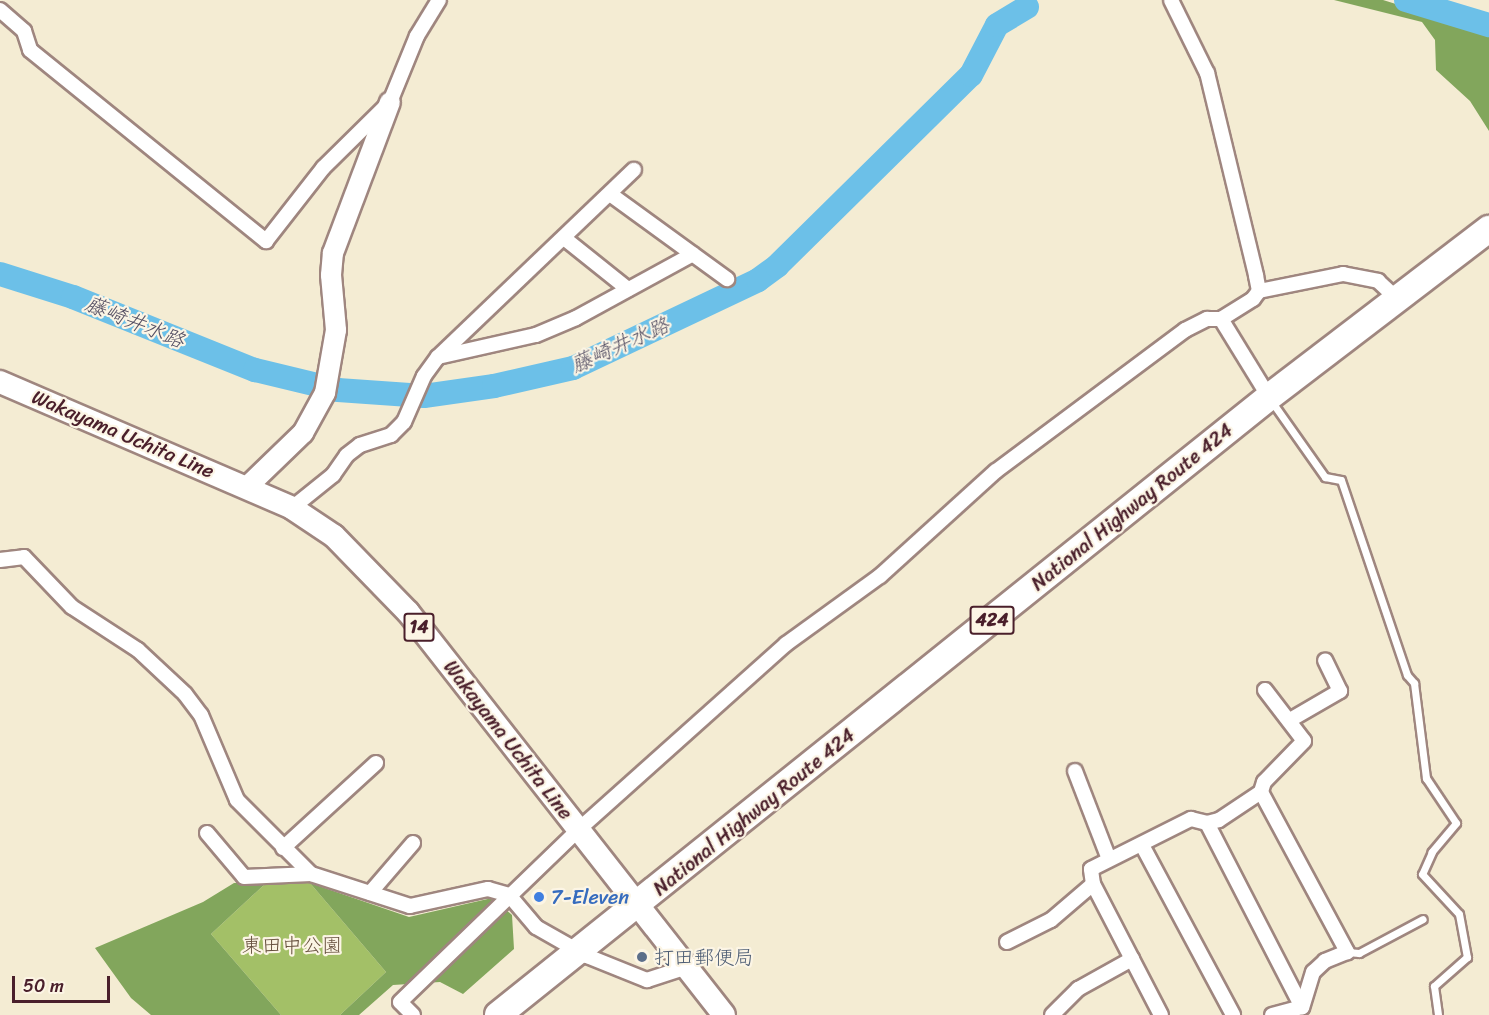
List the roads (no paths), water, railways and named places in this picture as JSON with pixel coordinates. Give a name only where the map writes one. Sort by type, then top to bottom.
[{"type":"highway","name":"National Highway Route 424","points":[[498,1015],[639,905],[1269,397],[1396,298],[1487,233]]},
{"type":"main road","name":"Wakayama Uchita Line","points":[[0,382],[292,508],[334,536],[374,573],[724,1015]]},
{"type":"street","points":[[247,488],[303,433],[325,393],[336,330],[331,275],[333,253],[417,36],[439,0]]},
{"type":"street","points":[[1171,0],[1207,73],[1259,291]]},
{"type":"street","points":[[0,10],[24,30],[30,50],[266,241],[323,168],[390,102]]},
{"type":"street","points":[[292,508],[333,476],[347,455],[360,445],[391,435],[404,423],[438,357],[634,170]]},
{"type":"street","points":[[610,194],[727,279]]},
{"type":"street","points":[[564,238],[628,289]]},
{"type":"street","points":[[438,357],[537,335],[693,254]]},
{"type":"street","points":[[413,1015],[400,1002],[508,895],[578,830],[786,644],[880,576],[996,471],[1185,330],[1207,319],[1221,319],[1253,299],[1259,291],[1343,274],[1378,281],[1396,298]]},
{"type":"street","points":[[1221,319],[1269,397]]},
{"type":"street","points":[[0,560],[24,558],[72,607],[138,651],[185,694],[201,715],[237,800],[311,874]]},
{"type":"street","points":[[1290,720],[1340,691],[1325,660]]},
{"type":"street","points":[[1161,1015],[1093,884],[1091,869],[1191,819],[1207,823],[1219,819],[1261,792],[1264,782],[1304,741],[1265,690]]},
{"type":"street","points":[[283,848],[376,763]]},
{"type":"street","points":[[1075,771],[1108,859]]},
{"type":"street","points":[[1261,792],[1347,952],[1325,961],[1313,972],[1302,1007]]},
{"type":"street","points":[[1207,823],[1302,1007]]},
{"type":"street","points":[[207,833],[244,877],[311,874],[410,906],[488,889],[508,895],[536,927],[579,952],[647,980],[687,968]]},
{"type":"street","points":[[370,893],[412,843]]},
{"type":"street","points":[[1142,845],[1233,1015]]},
{"type":"street","points":[[1007,942],[1051,920],[1093,884]]},
{"type":"street","points":[[1052,1015],[1078,989],[1132,959]]},
{"type":"street","points":[[1272,1015],[1302,1007]]},
{"type":"lane","points":[[1269,397],[1325,477],[1341,480],[1407,675],[1414,683],[1426,778],[1456,823],[1432,852],[1422,874],[1459,914],[1467,957],[1434,986],[1438,1015]]},
{"type":"lane","points":[[1347,952],[1359,953],[1423,919]]},
{"type":"waterway","name":"藤崎井水路","points":[[1406,0],[1489,25]]},
{"type":"waterway","name":"藤崎井水路","points":[[0,274],[73,297],[255,370],[338,390],[424,396],[494,386],[573,368],[758,280],[777,266],[971,75],[997,25],[1027,7]]},
{"type":"place","name":"7-Eleven","points":[[539,897]]},
{"type":"place","name":"打田郵便局","points":[[642,957]]},
{"type":"park label","name":"東田中公園","points":[[292,945]]}]
